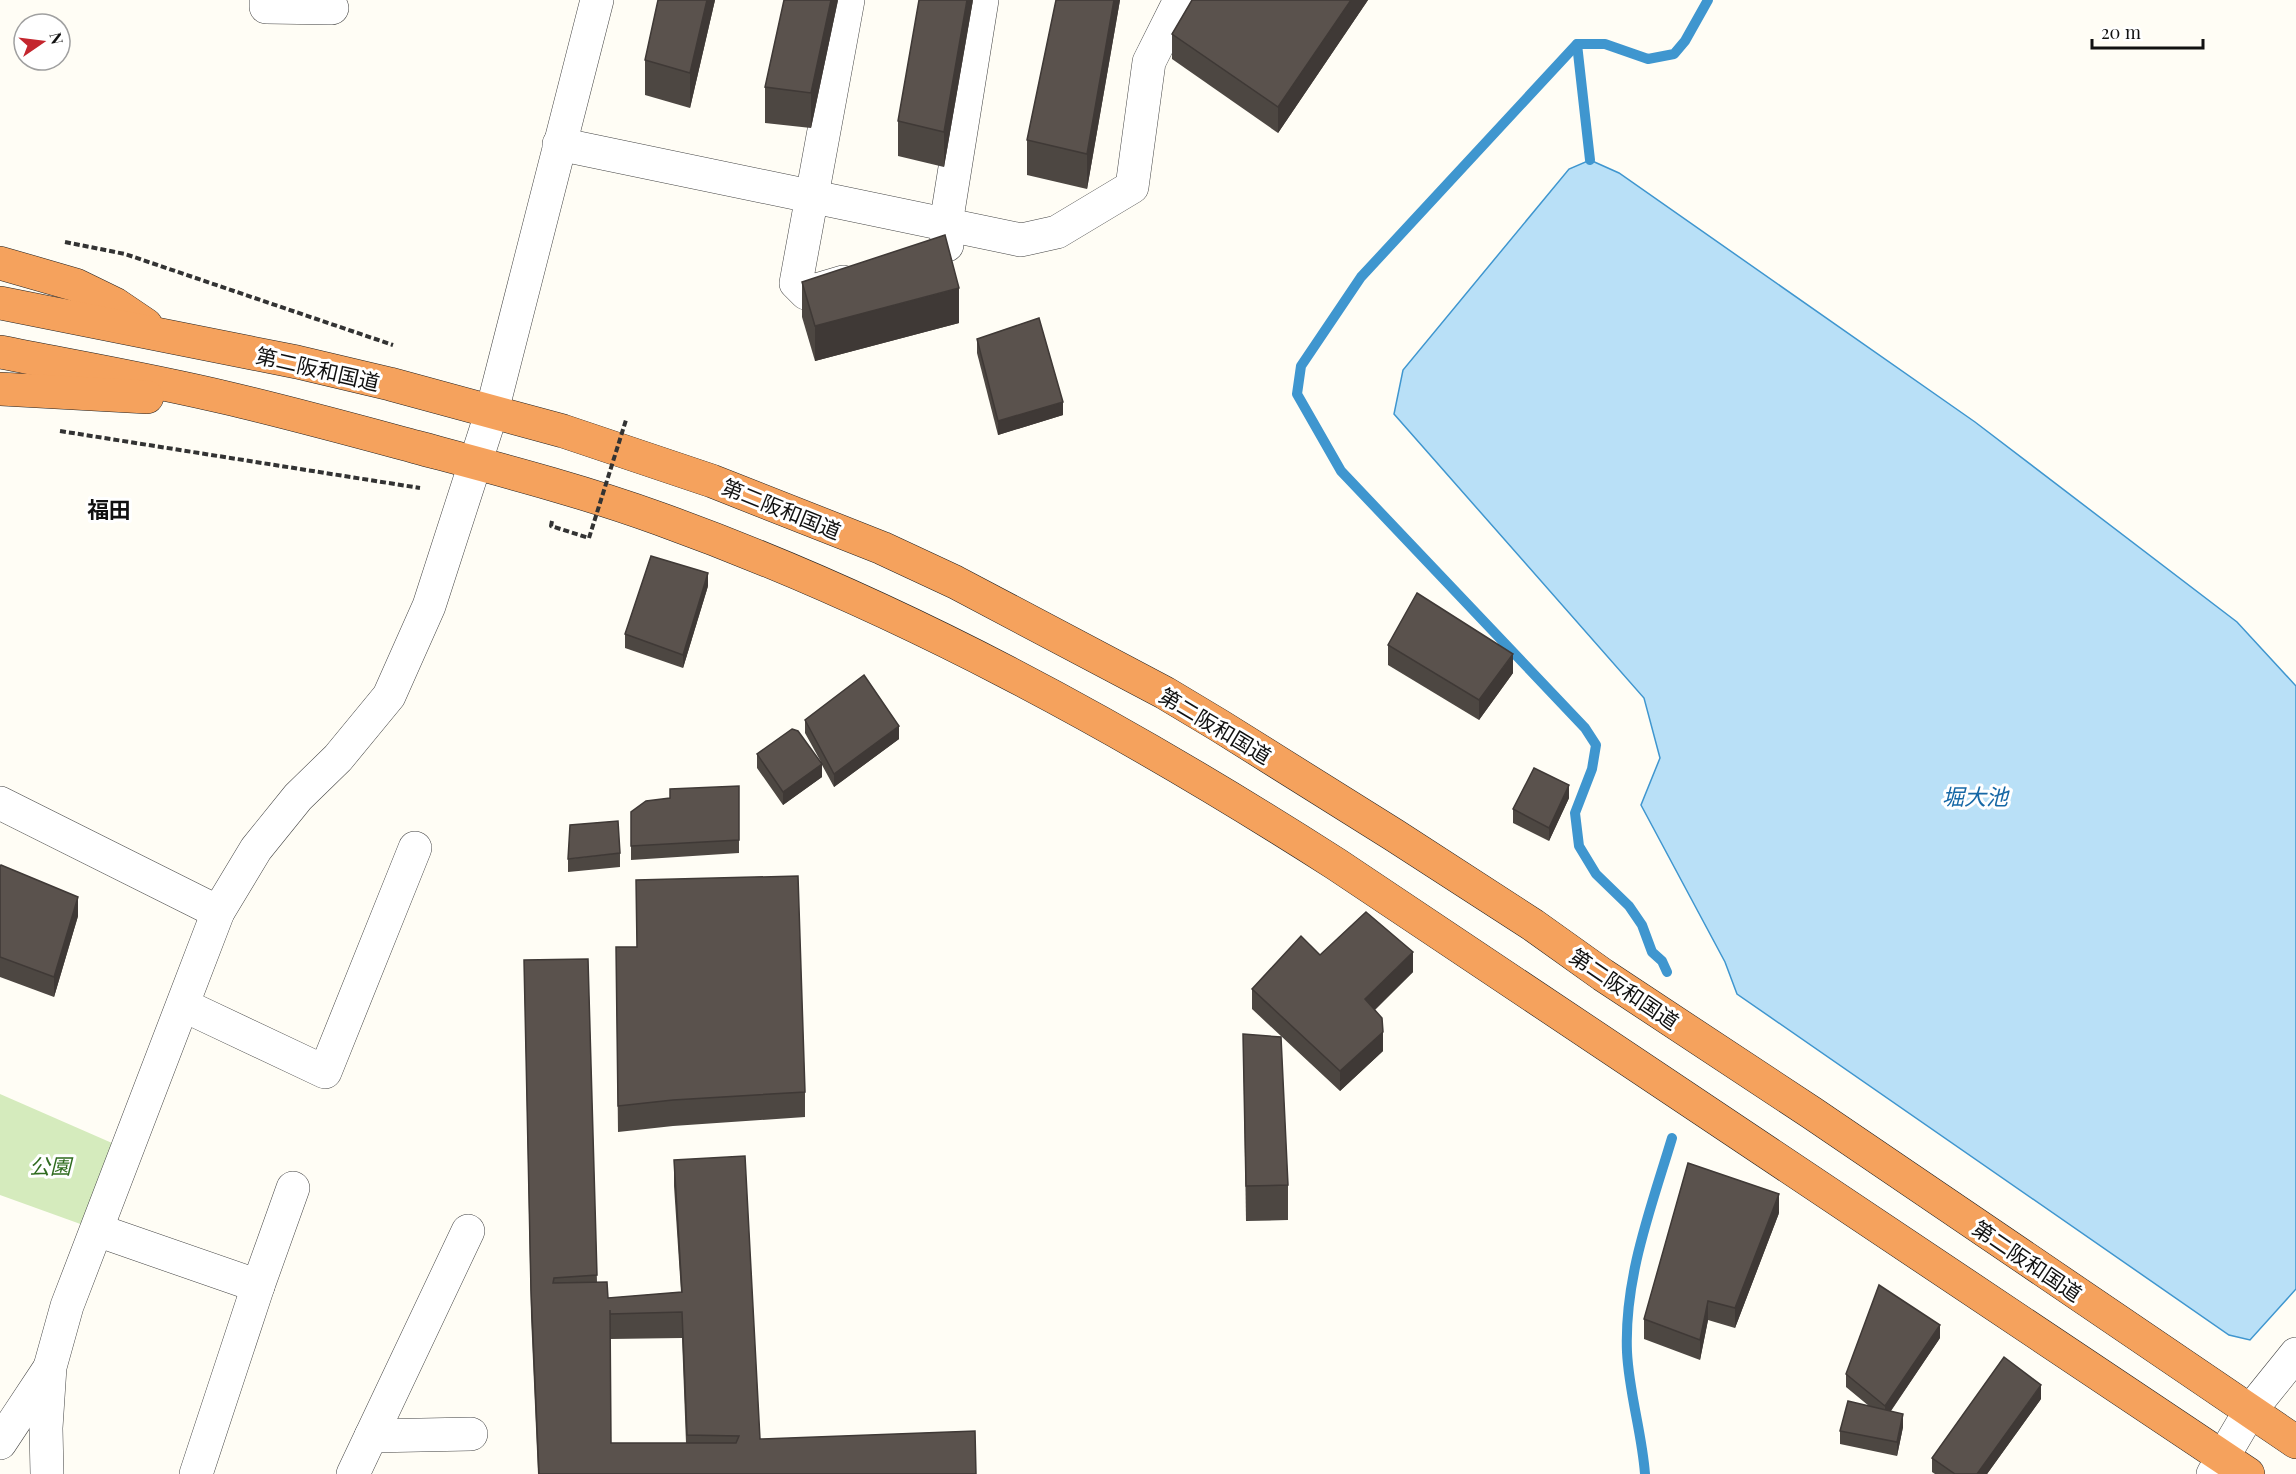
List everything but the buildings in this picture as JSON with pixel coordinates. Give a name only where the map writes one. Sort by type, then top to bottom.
[{"type":"highway","points":[[0,263],[76,285],[115,304],[160,334]]},
{"type":"highway","name":"第二阪和国道","points":[[0,303],[297,362],[562,430],[712,480],[882,548],[1019,615],[1165,693],[1220,726],[1533,926],[2296,1442]]},
{"type":"highway","points":[[0,352],[224,397],[476,463],[660,519],[849,594],[907,621],[1117,730],[1269,821],[1336,864],[2228,1468]]},
{"type":"highway","points":[[0,389],[86,395],[224,397]]},
{"type":"street","points":[[266,0],[266,7],[332,8]]},
{"type":"street","points":[[46,1474],[50,1367],[67,1306],[218,912],[256,849],[298,797],[338,758],[389,696],[429,606],[492,411],[597,0]]},
{"type":"street","points":[[848,0],[796,283],[806,293],[871,273]]},
{"type":"street","points":[[926,256],[947,250],[946,224],[982,0]]},
{"type":"street","points":[[559,144],[1021,240],[1057,232],[1132,188],[1149,62],[1180,0]]},
{"type":"street","points":[[0,803],[218,912]]},
{"type":"street","points":[[183,1005],[325,1072],[415,848]]},
{"type":"street","points":[[196,1474],[293,1188]]},
{"type":"street","points":[[97,1230],[258,1286]]},
{"type":"street","points":[[353,1474],[468,1231]]},
{"type":"street","points":[[2228,1468],[2250,1411],[2296,1354]]},
{"type":"street","points":[[0,1443],[50,1367]]},
{"type":"street","points":[[371,1436],[471,1434]]},
{"type":"path","points":[[57,240],[125,254],[394,345]]},
{"type":"path","points":[[589,538],[626,420]]},
{"type":"path","points":[[54,430],[426,489]]},
{"type":"green space","name":"公園","points":[[0,1094],[128,1150],[97,1230],[0,1195]]},
{"type":"water","name":"堀大池","points":[[1590,160],[1619,173],[1975,422],[2237,622],[2296,686],[2296,1289],[2250,1340],[2229,1335],[1737,994],[1725,962],[1641,805],[1660,758],[1644,698],[1394,414],[1403,370],[1569,169]]},
{"type":"waterway","points":[[1590,160],[1577,44],[1605,44],[1648,59],[1674,54],[1685,41],[1708,0]]},
{"type":"waterway","points":[[1577,44],[1361,277],[1301,366],[1297,394],[1341,471],[1585,728],[1596,745],[1592,769],[1575,813],[1579,846],[1596,874],[1629,906],[1642,925],[1652,952],[1662,961],[1667,972]]},
{"type":"waterway","points":[[1645,1474],[1628,1367],[1627,1324],[1640,1244],[1672,1138]]},
{"type":"district","name":"福田","points":[[109,509]]}]
